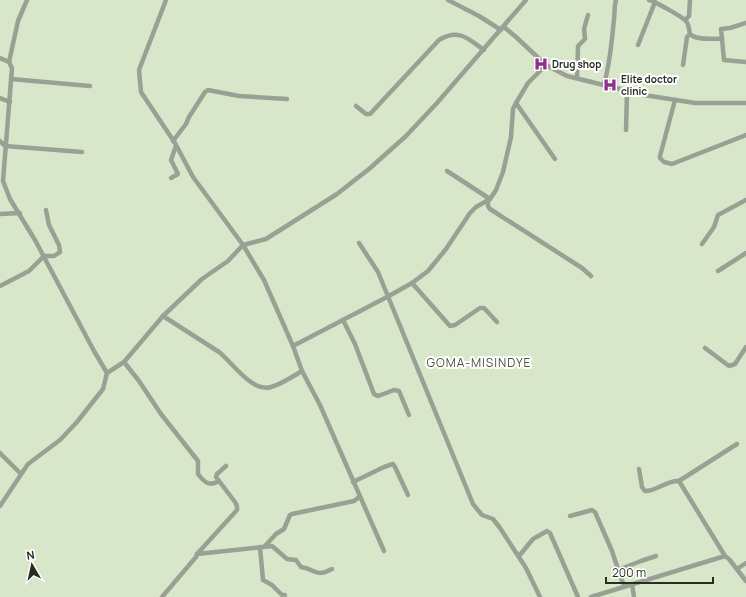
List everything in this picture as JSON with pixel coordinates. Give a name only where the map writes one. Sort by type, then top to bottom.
[{"type":"street","points":[[166,0],[140,66],[140,90],[173,141],[193,177],[242,245],[264,280],[293,346],[302,371],[320,405],[384,552]]},
{"type":"street","points":[[448,0],[502,28],[516,37],[546,65],[567,76],[604,84],[627,91],[675,100],[695,103],[746,103]]},
{"type":"street","points":[[0,506],[28,464],[60,440],[77,422],[103,389],[107,373],[124,362],[163,316],[202,279],[228,261],[242,245],[266,239],[354,182],[406,136],[484,50],[526,0]]},
{"type":"street","points":[[604,84],[609,64],[616,0]]},
{"type":"street","points":[[649,0],[685,20],[688,24],[692,37],[722,39]]},
{"type":"street","points":[[685,20],[689,16],[690,0]]},
{"type":"street","points":[[24,1],[9,62],[12,68],[3,181],[10,199],[20,213],[44,256],[107,373]]},
{"type":"street","points":[[638,45],[654,2]]},
{"type":"street","points":[[577,78],[578,46],[585,38],[584,29],[588,15]]},
{"type":"street","points":[[746,23],[721,29],[724,60],[746,62]]},
{"type":"street","points":[[683,65],[687,37],[690,34]]},
{"type":"street","points":[[356,106],[366,114],[370,114],[439,40],[443,38],[448,36],[464,35],[484,50]]},
{"type":"street","points":[[0,58],[9,62]]},
{"type":"street","points":[[293,346],[387,297],[412,283],[428,271],[446,249],[470,213],[476,207],[489,199],[496,190],[503,172],[511,137],[516,102],[528,83],[546,65]]},
{"type":"street","points":[[11,80],[90,86]]},
{"type":"street","points":[[173,141],[186,124],[188,117],[205,92],[208,90],[244,96],[286,99]]},
{"type":"street","points":[[626,130],[627,91]]},
{"type":"street","points":[[0,98],[10,102]]},
{"type":"street","points":[[675,100],[660,156],[664,162],[672,164],[746,135]]},
{"type":"street","points":[[516,102],[555,159]]},
{"type":"street","points":[[0,141],[5,146],[82,152]]},
{"type":"street","points":[[171,178],[178,174],[171,160],[176,146]]},
{"type":"street","points":[[447,171],[489,199]]},
{"type":"street","points":[[489,199],[488,206],[490,209],[592,276]]},
{"type":"street","points":[[702,244],[714,227],[718,215],[746,200]]},
{"type":"street","points":[[0,286],[29,271],[44,256],[54,256],[61,251],[49,225],[46,210]]},
{"type":"street","points":[[0,214],[20,213]]},
{"type":"street","points":[[359,243],[378,272],[473,504],[482,515],[493,519],[514,551],[519,556],[540,597]]},
{"type":"street","points":[[718,271],[746,253]]},
{"type":"street","points":[[412,283],[450,326],[455,325],[480,308],[484,308],[497,322]]},
{"type":"street","points":[[163,316],[228,358],[245,378],[259,387],[270,388],[302,371]]},
{"type":"street","points":[[343,320],[355,344],[374,394],[378,396],[394,390],[399,391],[409,415]]},
{"type":"street","points":[[705,348],[729,366],[735,364],[746,347]]},
{"type":"street","points":[[124,362],[139,381],[161,414],[198,461],[198,474],[206,483],[213,484],[219,482]]},
{"type":"street","points":[[639,469],[642,487],[645,491],[649,491],[673,481],[679,481],[737,444]]},
{"type":"street","points":[[0,453],[21,474]]},
{"type":"street","points":[[353,482],[384,466],[393,464],[408,495]]},
{"type":"street","points":[[162,597],[197,554],[238,508],[216,477],[217,474],[226,466]]},
{"type":"street","points":[[679,481],[725,556],[737,568],[746,581]]},
{"type":"street","points":[[285,595],[282,596],[272,585],[263,580],[262,547],[284,528],[290,515],[354,501],[359,497]]},
{"type":"street","points":[[570,516],[592,510],[595,512],[612,550],[625,586]]},
{"type":"street","points":[[519,556],[534,539],[547,531],[550,533],[578,597]]},
{"type":"street","points":[[197,554],[274,546],[287,558],[296,560],[301,568],[306,568],[313,572],[321,573],[332,569]]},
{"type":"street","points":[[618,570],[641,560],[656,556]]},
{"type":"street","points":[[591,597],[725,556]]},
{"type":"street","points":[[737,568],[746,563]]},
{"type":"street","points":[[632,584],[634,597]]},
{"type":"place","name":"Drug shop","points":[[541,64]]},
{"type":"place","name":"Elite doctor clinic","points":[[610,85]]},
{"type":"district","name":"GOMA-MISINDYE","points":[[479,362]]}]
